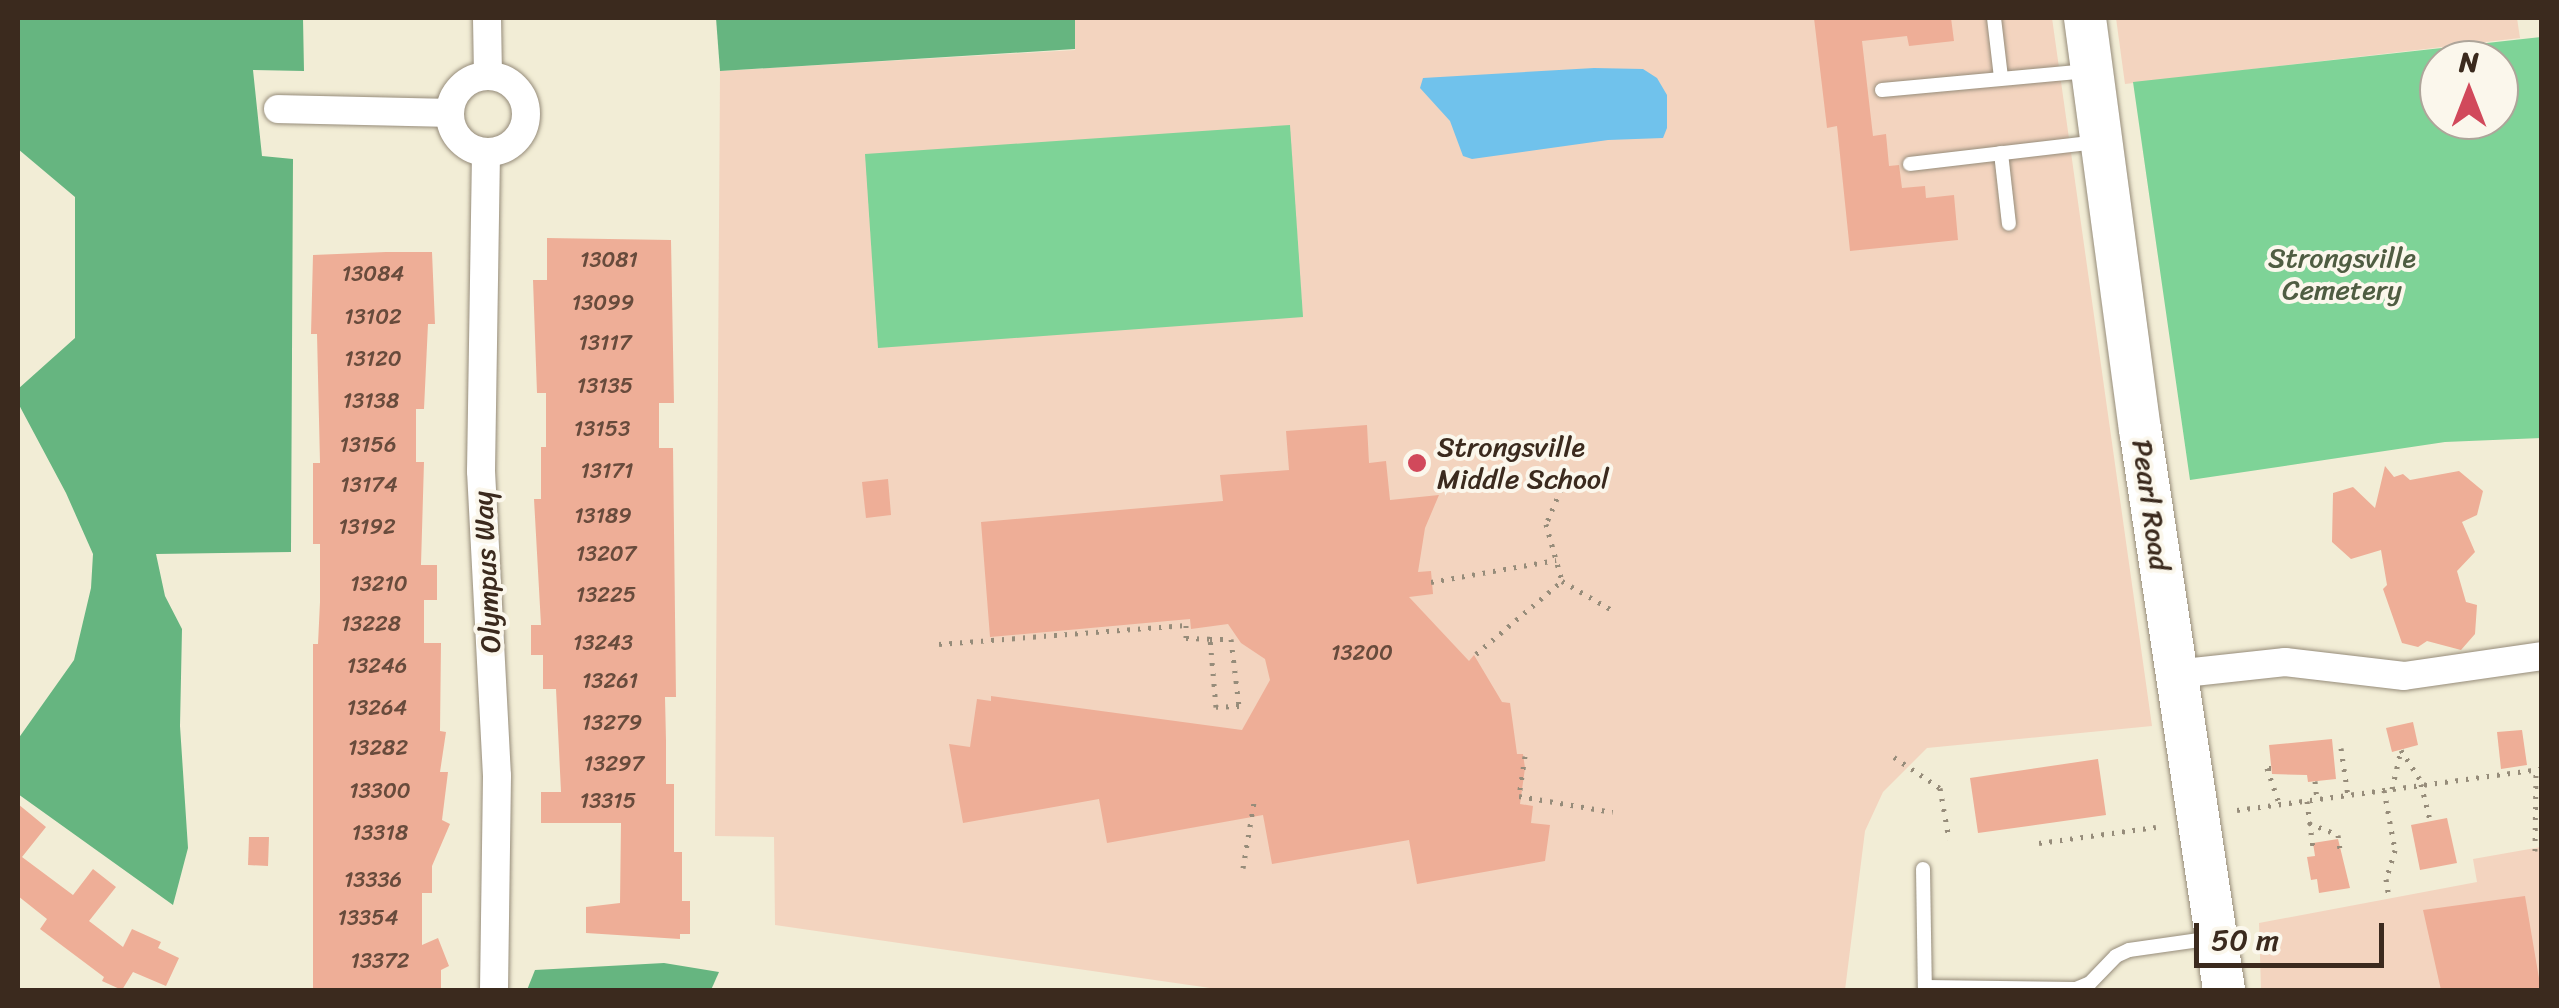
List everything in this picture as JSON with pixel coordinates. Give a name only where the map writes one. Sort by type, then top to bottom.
[{"type":"main road","name":"Pearl Road","points":[[2085,18],[2175,674],[2224,990]]},
{"type":"street","points":[[488,18],[488,76]]},
{"type":"street","points":[[488,76],[511,84],[520,92],[527,115],[518,138],[498,152],[486,153],[470,148],[458,137],[450,113],[461,87],[488,76]]},
{"type":"street","points":[[278,109],[450,113]]},
{"type":"street","name":"Olympus Way","points":[[486,153],[481,472],[498,776],[494,990]]},
{"type":"street","points":[[2175,674],[2285,662],[2404,676],[2542,656]]},
{"type":"lane","points":[[1994,18],[2001,78]]},
{"type":"lane","points":[[1882,90],[2093,70]]},
{"type":"lane","points":[[1910,164],[2102,141]]},
{"type":"lane","points":[[2001,153],[2009,224]]},
{"type":"lane","points":[[1923,869],[1925,989],[2076,988],[2090,983],[2116,956],[2129,950],[2206,939]]},
{"type":"path","points":[[1561,489],[1546,524],[1562,581],[1612,610]]},
{"type":"path","points":[[1432,582],[1556,560]]},
{"type":"path","points":[[1476,654],[1562,581]]},
{"type":"path","points":[[940,644],[1186,625],[1186,638],[1231,639],[1239,706],[1216,707],[1210,639]]},
{"type":"path","points":[[2341,748],[2348,796]]},
{"type":"path","points":[[2389,898],[2386,878],[2395,850],[2388,790],[2401,750],[2422,784],[2430,821]]},
{"type":"path","points":[[1526,756],[1520,796],[1612,812]]},
{"type":"path","points":[[1894,757],[1940,788],[1948,839]]},
{"type":"path","points":[[2271,768],[2267,768],[2280,805]]},
{"type":"path","points":[[2237,810],[2539,769],[2535,850]]},
{"type":"path","points":[[2315,782],[2317,800]]},
{"type":"path","points":[[2307,801],[2314,848]]},
{"type":"path","points":[[1243,868],[1254,802]]},
{"type":"path","points":[[2309,822],[2338,835],[2340,849]]},
{"type":"path","points":[[2039,843],[2156,827]]},
{"type":"shaded area","name":"Strongsville Middle School","points":[[1075,18],[2052,18],[2152,726],[1927,748],[1883,792],[1865,831],[1845,990],[1224,990],[775,925],[774,837],[715,836],[720,71],[1075,50]]},
{"type":"shaded area","points":[[2116,18],[2517,18],[2520,38],[2419,40],[2419,50],[2125,84]]},
{"type":"shaded area","points":[[2541,847],[2541,990],[2261,990],[2259,923],[2477,882],[2473,859]]},
{"type":"green space","points":[[18,18],[303,18],[304,71],[253,70],[262,156],[293,159],[291,552],[156,554],[165,596],[182,629],[180,726],[188,848],[173,905],[18,794],[18,739],[74,660],[91,588],[93,554],[18,403],[18,389],[75,338],[75,197],[18,149]]},
{"type":"green space","points":[[716,18],[1075,18],[1075,49],[720,71]]},
{"type":"green space","name":"Strongsville Cemetery","points":[[2541,37],[2541,438],[2445,442],[2190,480],[2133,82],[2419,50],[2419,140],[2519,140],[2519,40],[2514,40]]},
{"type":"green space","points":[[1290,125],[1303,317],[878,348],[865,154]]},
{"type":"green space","points":[[664,963],[719,972],[711,990],[527,990],[535,970]]},
{"type":"water","points":[[1594,68],[1643,69],[1657,78],[1667,95],[1667,128],[1663,138],[1608,140],[1472,159],[1463,156],[1450,121],[1420,88],[1423,78]]},
{"type":"building","points":[[1814,18],[1951,18],[1954,41],[1909,46],[1907,36],[1862,41],[1873,136],[1886,134],[1889,166],[1899,165],[1902,188],[1925,186],[1926,198],[1954,195],[1958,240],[1850,251],[1837,126],[1827,128]]},
{"type":"building","points":[[547,238],[671,240],[674,403],[659,403],[659,448],[673,448],[676,697],[665,697],[666,784],[674,784],[674,852],[682,852],[682,901],[690,901],[690,934],[680,934],[680,939],[586,933],[586,907],[620,903],[621,823],[541,823],[541,792],[561,792],[556,689],[543,689],[543,655],[531,655],[531,625],[541,625],[534,499],[541,499],[541,447],[546,447],[546,393],[537,393],[533,280],[547,280]]},
{"type":"building","points":[[432,252],[435,324],[428,324],[424,409],[416,409],[416,462],[424,462],[421,565],[437,565],[437,600],[424,600],[424,643],[441,643],[440,731],[446,732],[440,772],[448,772],[442,820],[450,824],[432,866],[432,893],[422,893],[422,945],[438,938],[449,966],[441,970],[441,990],[313,990],[313,644],[318,644],[320,544],[313,544],[313,463],[320,463],[317,334],[311,334],[313,255]]},
{"type":"building","points":[[1367,425],[1369,463],[1386,461],[1390,500],[1439,495],[1425,528],[1418,572],[1431,571],[1433,594],[1409,597],[1469,661],[1474,655],[1502,702],[1510,703],[1517,754],[1523,754],[1525,768],[1520,804],[1533,806],[1531,823],[1550,825],[1545,861],[1417,884],[1409,840],[1272,864],[1263,815],[1107,843],[1099,799],[963,823],[949,744],[970,747],[977,699],[991,701],[991,696],[1242,730],[1270,680],[1265,659],[1241,643],[1228,624],[1191,629],[1190,619],[990,637],[981,522],[1223,501],[1220,475],[1289,470],[1286,431]]},
{"type":"building","points":[[2385,466],[2394,477],[2403,474],[2410,480],[2459,471],[2483,491],[2477,515],[2462,522],[2475,552],[2457,571],[2466,602],[2477,605],[2475,634],[2461,650],[2427,641],[2418,647],[2402,643],[2383,589],[2387,585],[2381,550],[2351,559],[2332,542],[2333,493],[2353,487],[2375,508]]},
{"type":"building","points":[[888,479],[891,515],[866,518],[862,482]]},
{"type":"building","points":[[2413,722],[2418,745],[2392,752],[2386,728]]},
{"type":"building","points":[[2522,730],[2527,765],[2501,769],[2497,732]]},
{"type":"building","points":[[2332,739],[2336,779],[2308,782],[2307,775],[2272,774],[2269,745]]},
{"type":"building","points":[[2098,759],[2106,815],[1978,833],[1970,778]]},
{"type":"building","points":[[18,804],[46,827],[22,857],[73,895],[93,869],[116,887],[89,921],[123,947],[132,929],[161,942],[158,948],[179,958],[166,986],[133,972],[122,990],[102,981],[104,977],[40,929],[47,919],[18,896]]},
{"type":"building","points":[[2447,818],[2457,863],[2420,870],[2411,825]]},
{"type":"building","points":[[249,837],[269,837],[268,866],[248,865]]},
{"type":"building","points":[[2338,839],[2350,888],[2319,893],[2317,879],[2311,880],[2307,857],[2315,856],[2313,843]]},
{"type":"building","points":[[2525,896],[2541,990],[2441,990],[2423,910]]},
{"type":"place","name":"Strongsville Middle School","points":[[1417,463]]}]
